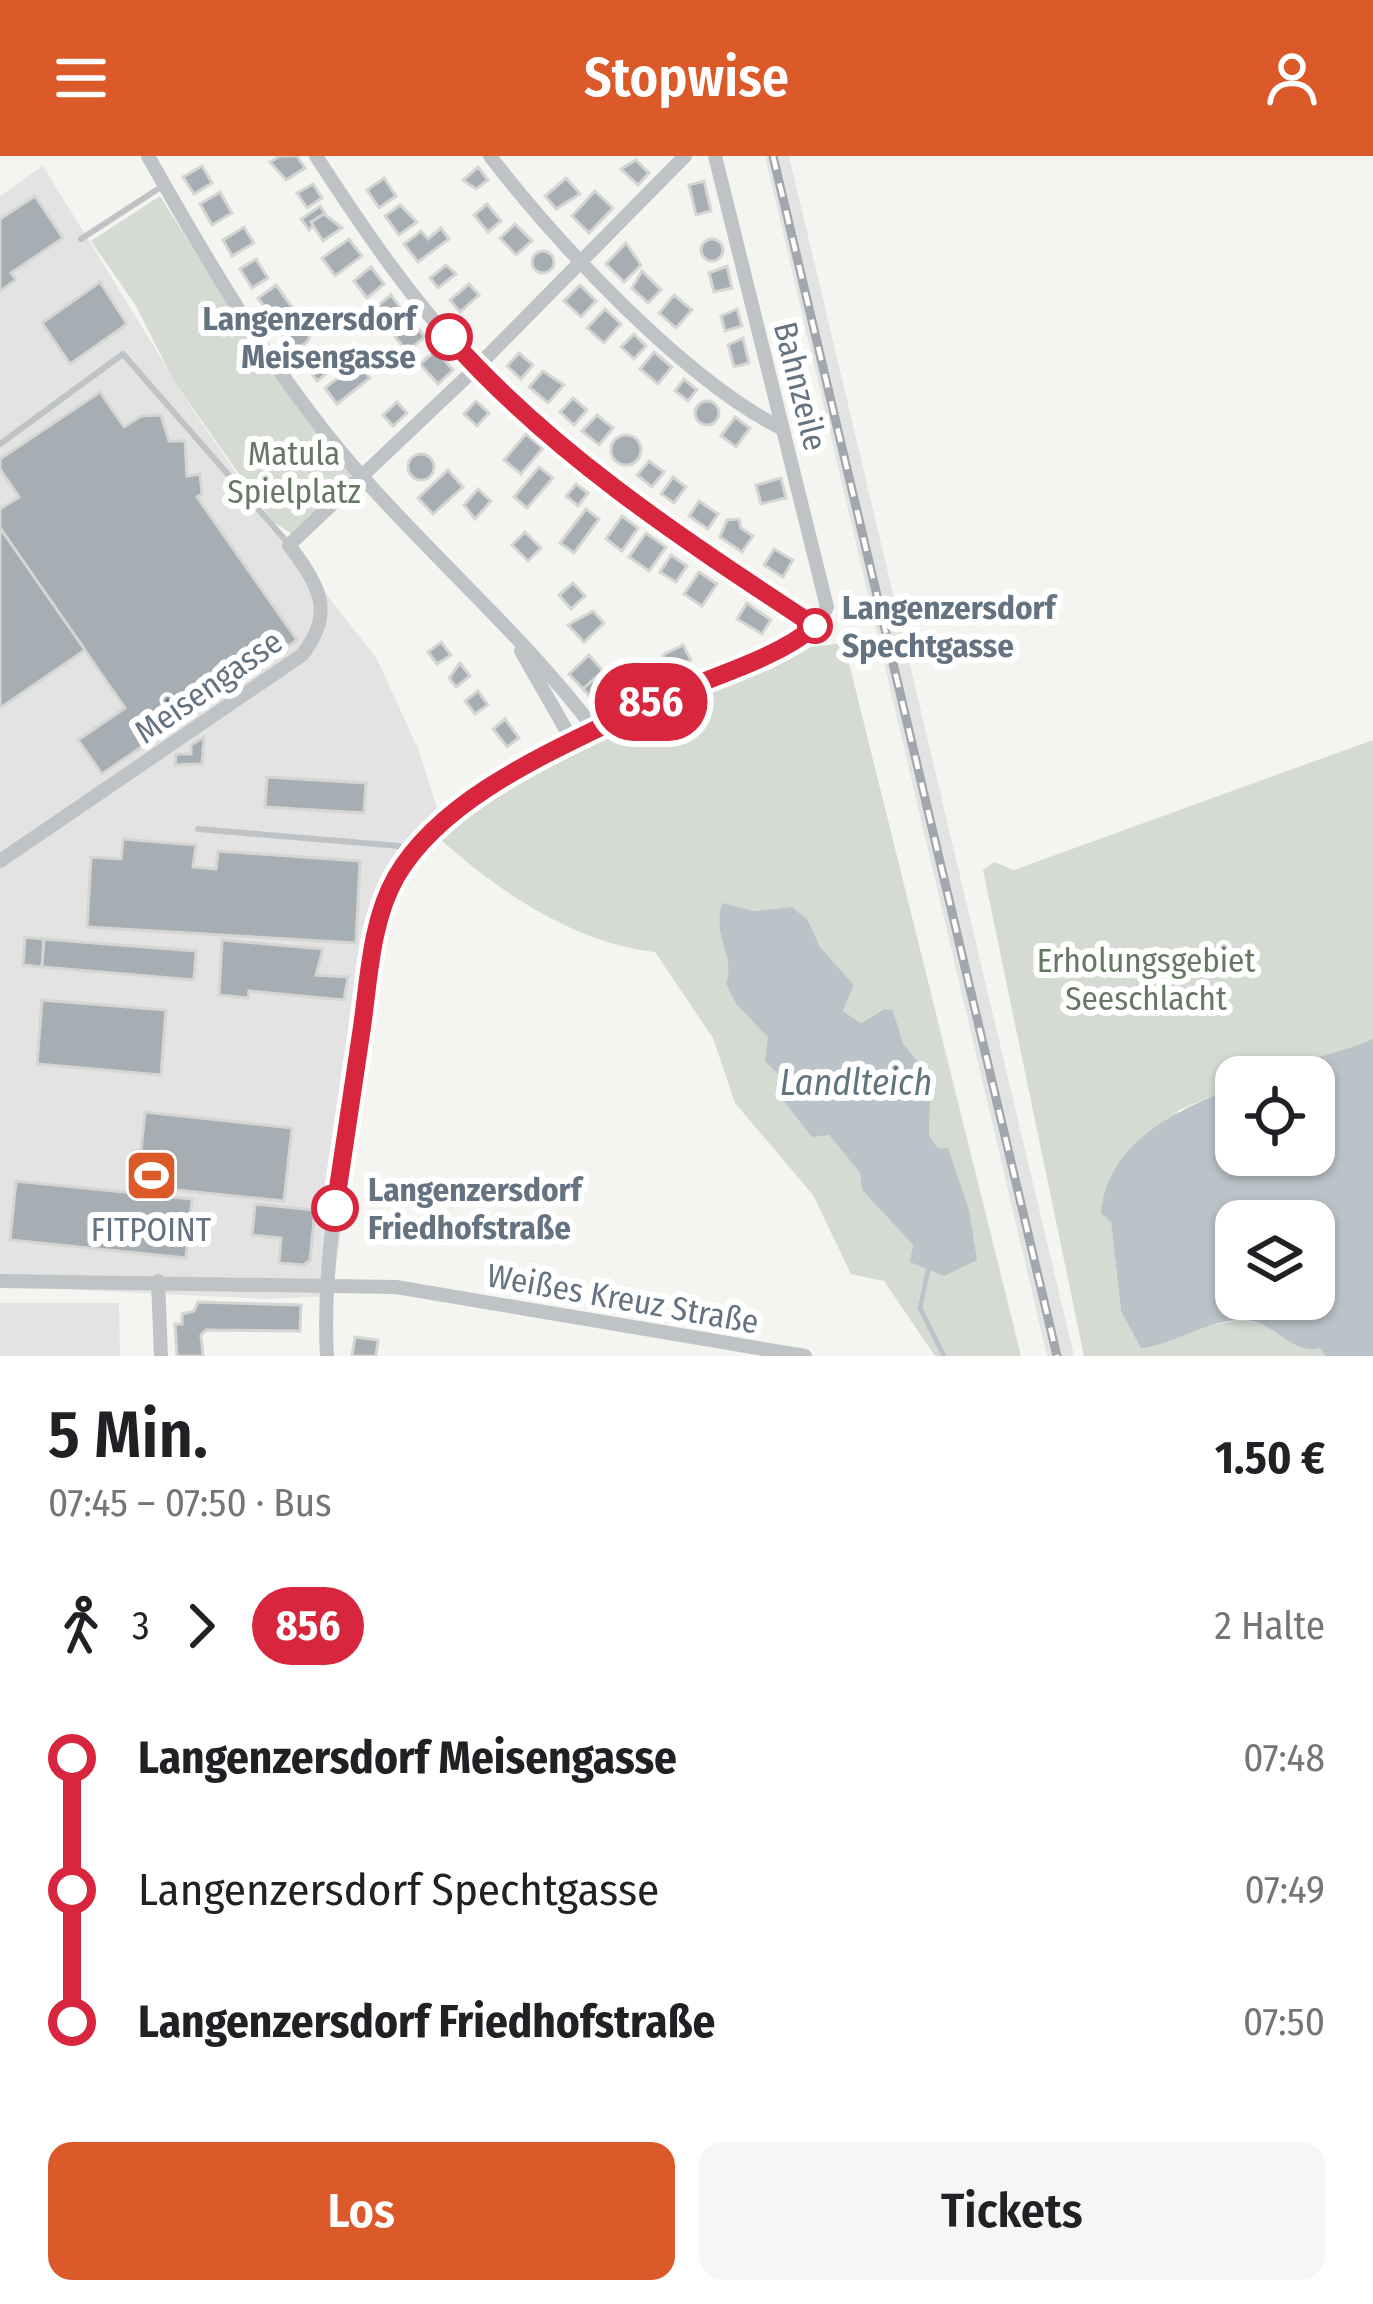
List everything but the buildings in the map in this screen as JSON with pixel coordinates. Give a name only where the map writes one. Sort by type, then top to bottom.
[{"type":"street","points":[[148,156],[266,347],[363,478],[596,730]]},
{"type":"street","points":[[316,156],[412,291],[476,368],[657,518],[815,626],[794,641],[573,742],[468,804],[411,856],[392,885],[376,934],[324,1285],[327,1356]]},
{"type":"street","points":[[490,156],[581,262],[667,343],[783,429]]},
{"type":"street","points":[[290,545],[476,368],[685,156]]},
{"type":"street","name":"Bahnzeile","points":[[715,156],[828,595],[826,611],[815,626]]},
{"type":"street","name":"Meisengasse","points":[[0,862],[302,655],[321,631],[323,603],[290,545]]},
{"type":"street","points":[[520,646],[573,742]]},
{"type":"street","name":"Weißes Kreuz Straße","points":[[0,1281],[396,1287],[805,1356]]},
{"type":"street","points":[[158,1281],[161,1356]]},
{"type":"lane","points":[[81,239],[164,185]]},
{"type":"lane","points":[[0,445],[123,354],[290,545]]},
{"type":"lane","points":[[198,829],[399,846],[411,856]]},
{"type":"shaded area","points":[[765,156],[789,156],[1074,1356],[1047,1356]]},
{"type":"shaded area","points":[[43,166],[193,410],[267,518],[377,659],[419,751],[444,831],[401,884],[376,975],[332,1296],[265,1299],[0,1286],[0,196]]},
{"type":"shaded area","points":[[0,1303],[119,1303],[120,1356],[0,1356]]},
{"type":"green space","name":"Matula Spielplatz","points":[[160,196],[275,372],[353,472],[347,485],[292,534],[272,521],[174,381],[136,306],[91,241]]},
{"type":"green space","points":[[837,644],[846,651],[1021,1356],[935,1356],[884,1281],[851,1274],[813,1195],[735,1103],[713,1038],[655,952],[596,938],[540,912],[487,878],[440,839],[458,820],[501,792],[615,728],[791,649]],"holes":[[[792,907],[808,920],[820,947],[854,985],[843,1011],[861,1023],[883,1009],[893,1010],[903,1043],[931,1079],[929,1135],[938,1148],[913,1245],[862,1190],[860,1173],[782,1078],[769,1037],[736,1004],[726,984],[730,971],[726,953],[753,911]]]},
{"type":"green space","name":"Erholungsgebiet Seeschlacht","points":[[1373,740],[1373,1039],[1327,1056],[1215,1056],[1215,1095],[1179,1110],[1111,1221],[1121,1311],[1168,1342],[1213,1325],[1250,1321],[1303,1346],[1320,1348],[1325,1356],[1084,1356],[983,870],[994,862],[1014,870]]},
{"type":"water","name":"Landlteich","points":[[722,903],[753,911],[792,907],[808,920],[820,947],[854,985],[843,1011],[861,1023],[884,1009],[893,1010],[903,1043],[931,1079],[929,1135],[938,1148],[948,1148],[969,1210],[977,1260],[944,1276],[910,1262],[913,1245],[862,1190],[860,1173],[829,1135],[812,1137],[782,1099],[782,1078],[765,1061],[768,1037],[736,1004],[726,984]]},
{"type":"water","points":[[1373,1039],[1373,1356],[1325,1356],[1320,1348],[1303,1348],[1261,1324],[1238,1320],[1141,1348],[1121,1311],[1111,1222],[1101,1213],[1116,1166],[1148,1132],[1215,1096],[1215,1176],[1335,1176],[1335,1056],[1321,1056]]},
{"type":"waterway","points":[[928,1271],[920,1308],[944,1356]]},
{"type":"railway","points":[[773,156],[1057,1356]]},
{"type":"bus line","name":"856","points":[[335,1208],[376,934],[392,885],[411,856],[468,804],[573,742],[682,687],[794,641],[815,626],[693,546],[608,481],[508,398],[449,337]]},
{"type":"place","name":"Langenzersdorf Meisengasse","points":[[449,337]]},
{"type":"place","name":"Langenzersdorf Spechtgasse","points":[[815,626]]},
{"type":"place","name":"FITPOINT","points":[[151,1175]]},
{"type":"place","name":"Langenzersdorf Friedhofstraße","points":[[335,1208]]}]
